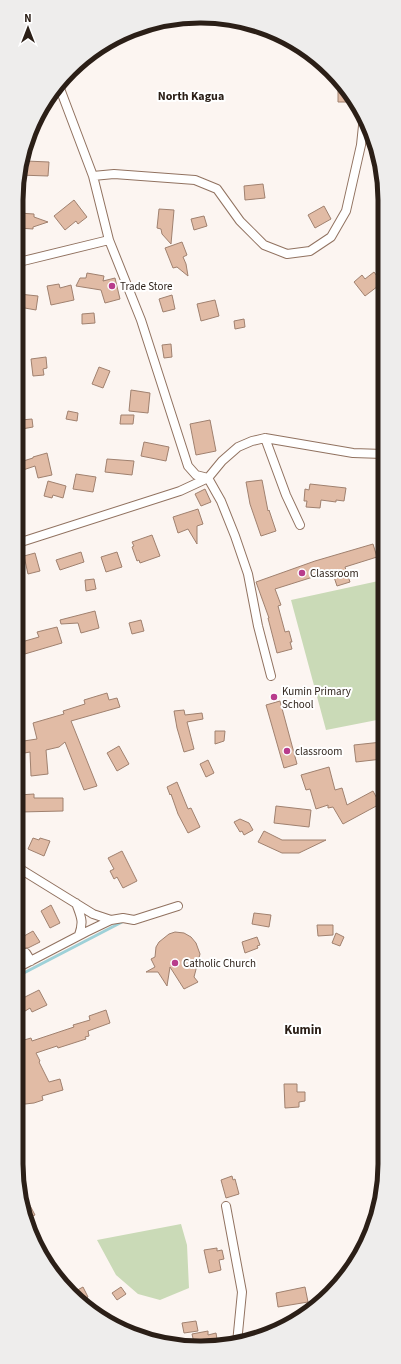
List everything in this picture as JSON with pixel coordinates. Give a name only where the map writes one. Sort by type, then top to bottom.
[{"type":"street","points":[[61,91],[93,176],[109,240],[141,320],[188,466],[196,475],[208,478],[221,501],[235,536],[248,574],[258,626],[271,676]]},
{"type":"street","points":[[93,176],[114,174],[195,180],[217,189],[240,221],[264,245],[287,254],[310,251],[331,237],[346,211],[361,145],[363,129]]},
{"type":"street","points":[[23,261],[109,240]]},
{"type":"street","points":[[265,438],[286,495],[300,525]]},
{"type":"street","points":[[23,541],[148,500],[180,491],[208,478],[222,461],[238,447],[252,441],[265,438],[353,453],[378,454]]},
{"type":"street","points":[[23,871],[93,914],[111,920]]},
{"type":"street","points":[[76,903],[83,924],[79,935]]},
{"type":"street","points":[[23,965],[79,935],[111,920],[123,918],[134,920],[178,906]]},
{"type":"street","points":[[26,953],[31,961]]},
{"type":"street","points":[[226,1206],[242,1292],[238,1337]]},
{"type":"green space","points":[[378,581],[378,720],[326,730],[291,600]]},
{"type":"green space","points":[[181,1224],[187,1245],[189,1288],[160,1300],[138,1294],[116,1275],[97,1240]]},
{"type":"building","points":[[338,88],[348,102],[338,102]]},
{"type":"building","points":[[27,161],[49,162],[48,176],[25,175]]},
{"type":"building","points":[[263,184],[265,198],[245,200],[244,186]]},
{"type":"building","points":[[74,200],[87,217],[78,224],[76,221],[65,230],[54,216]]},
{"type":"building","points":[[324,206],[331,219],[315,228],[308,215]]},
{"type":"building","points":[[159,209],[174,210],[171,244],[162,234],[161,229],[157,228]]},
{"type":"building","points":[[23,213],[34,214],[34,217],[48,222],[33,227],[33,229],[23,228]]},
{"type":"building","points":[[204,216],[207,226],[194,230],[191,219]]},
{"type":"building","points":[[182,242],[187,255],[183,257],[188,276],[177,267],[173,268],[165,248]]},
{"type":"building","points":[[374,272],[378,278],[378,286],[365,296],[354,282],[362,275],[365,279]]},
{"type":"building","points":[[87,273],[104,276],[103,281],[115,278],[120,299],[105,303],[101,290],[76,286],[80,278],[86,278]]},
{"type":"building","points":[[59,284],[60,288],[71,285],[74,300],[51,305],[47,286]]},
{"type":"building","points":[[23,294],[38,296],[36,310],[23,308]]},
{"type":"building","points":[[172,295],[175,309],[163,312],[159,299]]},
{"type":"building","points":[[215,300],[219,316],[201,321],[197,304]]},
{"type":"building","points":[[94,313],[95,323],[82,324],[82,314]]},
{"type":"building","points":[[244,319],[245,327],[235,329],[234,321]]},
{"type":"building","points":[[171,344],[172,357],[164,358],[162,345]]},
{"type":"building","points":[[46,357],[47,368],[43,369],[44,375],[33,376],[31,359]]},
{"type":"building","points":[[99,367],[110,371],[103,388],[92,384]]},
{"type":"building","points":[[131,390],[150,393],[148,413],[129,411]]},
{"type":"building","points":[[68,411],[78,413],[77,421],[66,419]]},
{"type":"building","points":[[121,415],[134,415],[133,424],[120,424]]},
{"type":"building","points":[[32,419],[33,427],[23,429],[23,420]]},
{"type":"building","points":[[210,420],[216,451],[196,455],[190,424]]},
{"type":"building","points":[[144,442],[169,447],[166,461],[141,456]]},
{"type":"building","points":[[47,453],[52,475],[38,478],[35,466],[23,470],[23,461]]},
{"type":"building","points":[[107,459],[134,461],[132,475],[105,472]]},
{"type":"building","points":[[76,474],[96,477],[93,492],[73,489]]},
{"type":"building","points":[[262,480],[268,511],[269,510],[276,531],[261,536],[250,504],[246,482]]},
{"type":"building","points":[[48,481],[66,486],[63,498],[53,495],[52,498],[44,496]]},
{"type":"building","points":[[310,484],[346,488],[344,501],[336,500],[336,502],[321,500],[320,508],[306,507],[307,501],[304,501],[305,489],[309,490]]},
{"type":"building","points":[[205,489],[211,502],[201,506],[195,494]]},
{"type":"building","points":[[198,509],[203,524],[197,526],[197,544],[188,529],[178,533],[173,517]]},
{"type":"building","points":[[152,535],[160,556],[140,563],[139,560],[137,561],[132,547],[134,546],[132,542]]},
{"type":"building","points":[[373,544],[377,557],[345,567],[350,582],[337,586],[332,571],[275,589],[281,605],[278,606],[285,632],[289,631],[292,642],[290,642],[292,649],[277,653],[269,618],[256,582],[315,561]]},
{"type":"building","points":[[81,552],[84,562],[60,570],[56,560]]},
{"type":"building","points":[[117,552],[122,567],[106,572],[101,557]]},
{"type":"building","points":[[35,553],[40,571],[28,574],[24,556]]},
{"type":"building","points":[[94,579],[96,589],[86,591],[85,580]]},
{"type":"building","points":[[95,611],[99,628],[81,633],[78,623],[61,624],[60,620]]},
{"type":"building","points":[[141,620],[144,631],[132,634],[129,623]]},
{"type":"building","points":[[57,627],[62,643],[23,655],[23,642],[39,637],[37,632]]},
{"type":"building","points":[[107,693],[109,700],[117,698],[120,707],[71,721],[97,786],[84,790],[65,742],[59,747],[46,750],[48,774],[31,776],[30,752],[23,753],[23,741],[37,739],[33,723],[64,714],[63,711],[85,704],[84,700]]},
{"type":"building","points":[[280,701],[297,764],[284,768],[266,705]]},
{"type":"building","points":[[184,710],[185,715],[202,713],[203,719],[187,722],[194,749],[184,752],[174,711]]},
{"type":"building","points":[[215,731],[225,731],[224,741],[215,744]]},
{"type":"building","points":[[378,742],[378,759],[356,762],[354,745]]},
{"type":"building","points":[[119,746],[129,764],[117,771],[107,753]]},
{"type":"building","points":[[208,760],[214,773],[206,777],[200,764]]},
{"type":"building","points":[[329,767],[335,790],[342,788],[347,805],[373,791],[378,800],[378,805],[343,824],[333,807],[328,808],[328,805],[316,809],[310,789],[306,790],[301,775]]},
{"type":"building","points":[[177,782],[188,809],[191,808],[200,827],[188,833],[178,814],[167,787]]},
{"type":"building","points":[[34,794],[34,798],[63,798],[63,811],[23,812],[23,795]]},
{"type":"building","points":[[276,806],[311,810],[309,827],[274,823]]},
{"type":"building","points":[[240,819],[249,823],[253,830],[244,835],[242,831],[240,832],[234,822]]},
{"type":"building","points":[[264,831],[282,840],[326,840],[299,853],[282,853],[258,842]]},
{"type":"building","points":[[33,838],[39,840],[40,838],[50,841],[44,856],[28,849]]},
{"type":"building","points":[[122,851],[137,881],[123,888],[117,877],[114,879],[110,871],[114,869],[108,858]]},
{"type":"building","points":[[51,905],[60,923],[50,928],[41,911]]},
{"type":"building","points":[[254,913],[271,915],[269,927],[252,924]]},
{"type":"building","points":[[317,925],[333,925],[333,935],[318,936]]},
{"type":"building","points":[[33,931],[40,942],[28,948],[23,948],[23,937]]},
{"type":"building","name":"Catholic Church","points":[[175,932],[184,933],[191,937],[196,943],[200,954],[194,977],[198,982],[184,989],[170,967],[167,986],[158,972],[146,972],[155,967],[151,959],[155,957],[156,947],[159,942],[169,934]]},
{"type":"building","points":[[336,933],[344,937],[340,946],[332,943]]},
{"type":"building","points":[[257,937],[260,945],[257,946],[258,948],[245,953],[242,942]]},
{"type":"building","points":[[39,990],[47,1005],[32,1012],[30,1008],[23,1012],[23,998]]},
{"type":"building","points":[[106,1010],[110,1023],[88,1031],[89,1036],[85,1037],[86,1039],[36,1053],[49,1082],[60,1079],[63,1090],[42,1096],[43,1100],[23,1104],[23,1038],[24,1040],[31,1038],[32,1041],[74,1027],[73,1025],[90,1020],[89,1016]]},
{"type":"building","points":[[284,1084],[297,1084],[297,1092],[305,1092],[305,1101],[299,1102],[299,1107],[285,1108]]},
{"type":"building","points":[[232,1176],[233,1180],[235,1179],[239,1194],[226,1198],[221,1180]]},
{"type":"building","points":[[26,1198],[35,1215],[31,1217]]},
{"type":"building","points":[[217,1248],[217,1251],[222,1250],[224,1259],[219,1260],[221,1270],[209,1273],[204,1250]]},
{"type":"building","points":[[83,1287],[88,1297],[85,1299],[77,1291]]},
{"type":"building","points":[[121,1287],[126,1294],[117,1300],[112,1293]]},
{"type":"building","points":[[305,1287],[308,1302],[278,1307],[276,1293]]},
{"type":"building","points":[[196,1321],[198,1331],[184,1333],[182,1323]]},
{"type":"building","points":[[208,1331],[208,1335],[216,1333],[217,1340],[194,1341],[192,1334]]},
{"type":"waterway","points":[[23,973],[122,922]]},
{"type":"place","name":"Trade Store","points":[[112,286]]},
{"type":"place","name":"Classroom","points":[[302,573]]},
{"type":"place","name":"Kumin Primary School","points":[[274,697]]},
{"type":"place","name":"classroom","points":[[287,751]]},
{"type":"place","name":"Catholic Church","points":[[175,963]]},
{"type":"district","name":"North Kagua","points":[[191,96]]},
{"type":"district","name":"Kumin","points":[[303,1029]]}]
